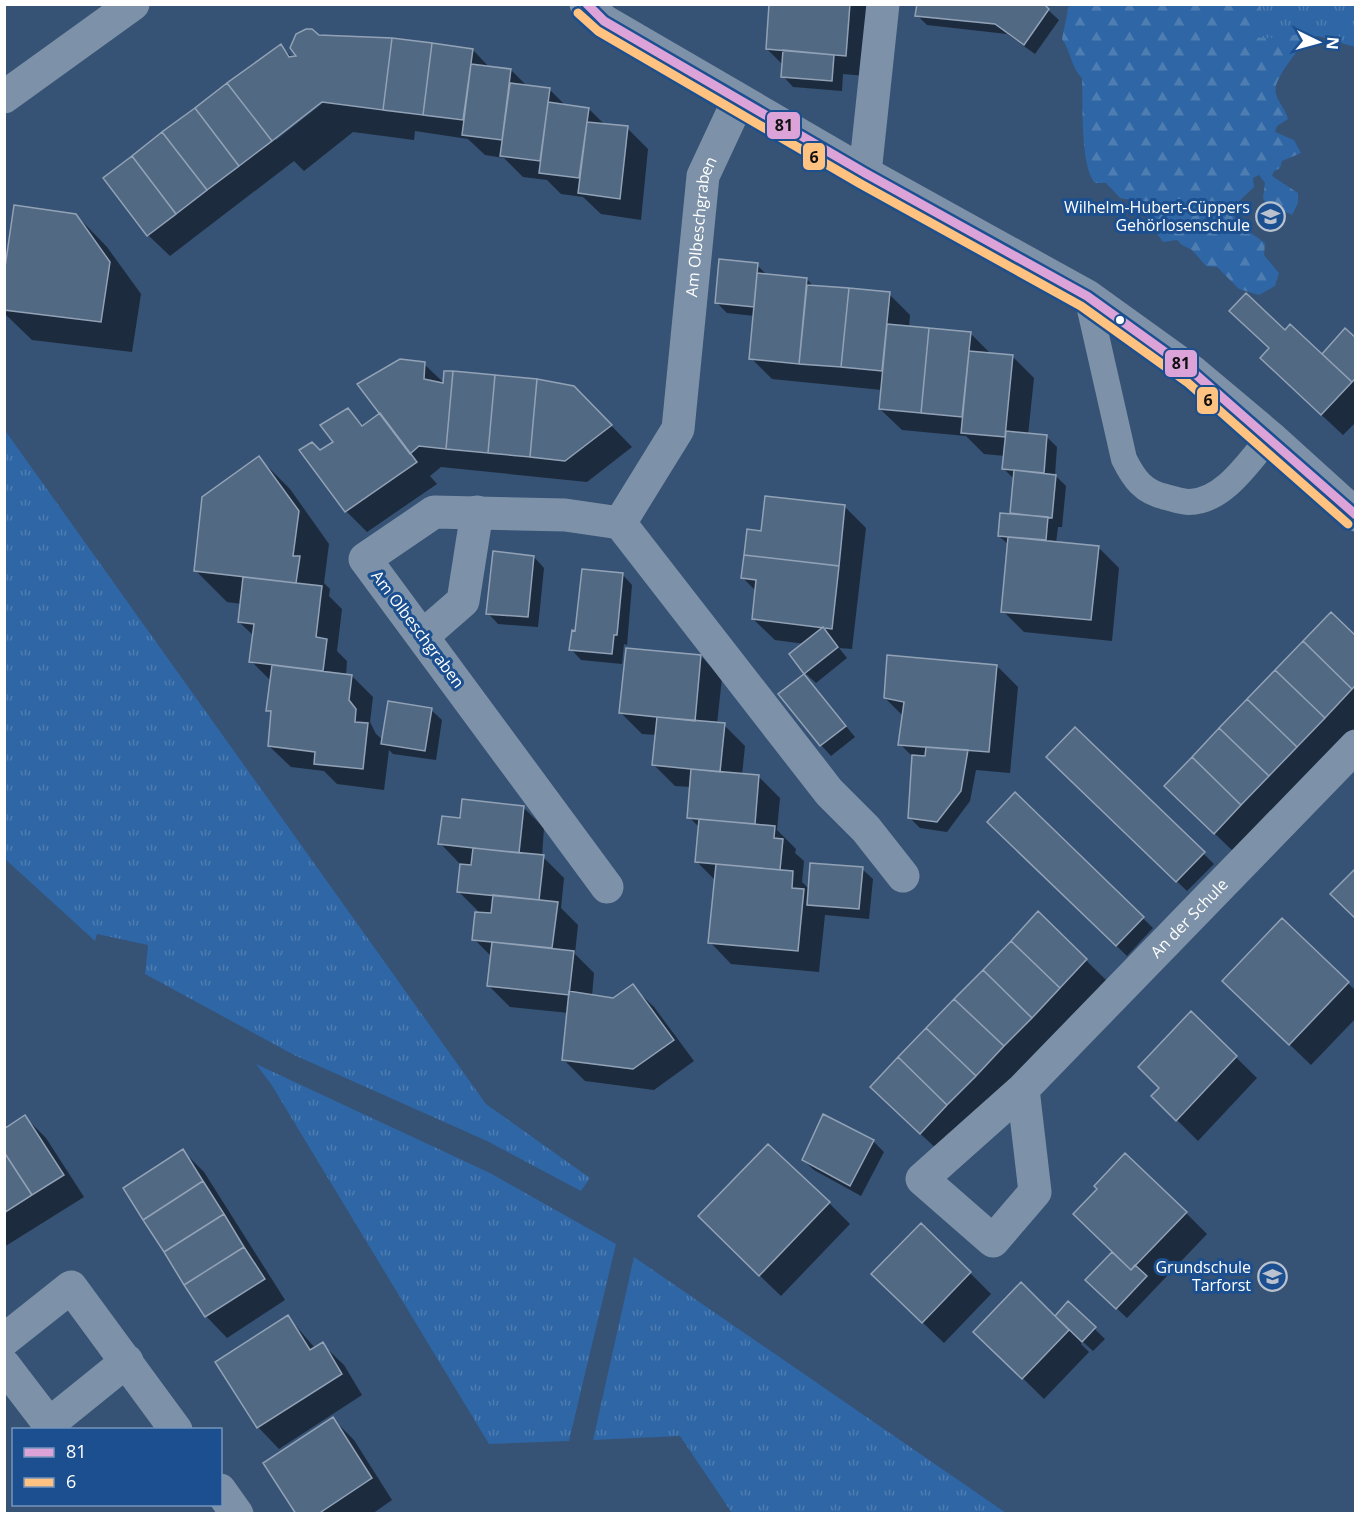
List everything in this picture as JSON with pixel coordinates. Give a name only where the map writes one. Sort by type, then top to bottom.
[{"type":"street","points":[[4,118],[4,98],[133,4]]},
{"type":"street","points":[[586,4],[604,21],[738,100],[1087,296],[1194,373],[1270,437],[1356,515]]},
{"type":"street","points":[[866,173],[883,4]]},
{"type":"street","name":"Am Olbeschgraben","points":[[607,887],[424,635],[365,559],[434,512],[565,514],[620,523],[678,429],[703,176],[738,100]]},
{"type":"street","points":[[424,635],[463,601],[477,512]]},
{"type":"street","points":[[620,523],[829,792],[866,829],[903,876]]},
{"type":"street","name":"An der Schule","points":[[1023,1089],[1356,746]]},
{"type":"street","points":[[4,1340],[71,1287],[175,1428]]},
{"type":"street","points":[[4,1365],[49,1424],[126,1361]]},
{"type":"street","points":[[222,1493],[237,1514]]},
{"type":"lane","points":[[1087,296],[1124,459],[1133,477],[1145,490],[1188,502],[1201,500],[1224,488],[1270,437]]},
{"type":"green space","points":[[1069,4],[1261,5],[1261,10],[1273,25],[1263,32],[1251,31],[1250,34],[1260,38],[1299,35],[1302,44],[1277,82],[1276,94],[1288,119],[1277,126],[1275,132],[1294,140],[1301,153],[1282,161],[1280,168],[1274,171],[1272,176],[1298,193],[1298,203],[1292,215],[1286,212],[1271,215],[1263,198],[1265,183],[1259,175],[1253,178],[1254,187],[1231,209],[1237,223],[1265,243],[1264,255],[1279,273],[1275,286],[1259,295],[1239,289],[1217,267],[1206,266],[1192,250],[1177,240],[1163,242],[1156,232],[1144,228],[1148,214],[1141,202],[1120,198],[1106,183],[1095,183],[1090,175],[1085,149],[1082,78],[1062,39]]},
{"type":"green space","points":[[1230,5],[1355,5],[1355,47],[1318,36],[1270,47],[1244,33]]},
{"type":"green space","points":[[4,429],[486,1104],[590,1178],[581,1191],[487,1141],[294,1055],[145,974],[148,945],[97,934],[95,941],[5,859]]},
{"type":"green space","points":[[256,1064],[490,1173],[616,1244],[569,1441],[489,1444],[271,1084]]},
{"type":"green space","points":[[634,1257],[1006,1513],[732,1513],[680,1436],[593,1440]]},
{"type":"building","points":[[769,4],[850,4],[846,56],[766,49]]},
{"type":"building","points":[[917,4],[1044,4],[1049,9],[1024,45],[995,24],[915,16]]},
{"type":"building","points":[[312,29],[319,35],[392,38],[383,110],[322,102],[272,141],[227,83],[281,44],[289,57],[296,56],[290,48],[296,34]]},
{"type":"building","points":[[392,38],[432,43],[423,115],[383,110]]},
{"type":"building","points":[[432,43],[473,49],[463,120],[423,115]]},
{"type":"building","points":[[783,50],[834,55],[832,81],[781,77]]},
{"type":"building","points":[[471,64],[511,69],[502,140],[462,135]]},
{"type":"building","points":[[227,83],[272,141],[239,166],[195,108]]},
{"type":"building","points":[[510,83],[550,88],[540,161],[500,156]]},
{"type":"building","points":[[548,102],[589,108],[579,178],[539,173]]},
{"type":"building","points":[[195,108],[239,166],[207,190],[162,132]]},
{"type":"building","points":[[587,122],[628,126],[620,199],[578,193]]},
{"type":"building","points":[[162,132],[207,190],[176,214],[132,156]]},
{"type":"building","points":[[132,156],[176,214],[147,236],[103,178]]},
{"type":"building","points":[[14,205],[76,214],[110,262],[101,322],[4,310],[4,274]]},
{"type":"building","points":[[719,259],[758,263],[754,307],[715,303]]},
{"type":"building","points":[[757,273],[807,278],[799,364],[749,359]]},
{"type":"building","points":[[807,285],[849,288],[841,367],[799,364]]},
{"type":"building","points":[[849,288],[890,292],[882,371],[841,367]]},
{"type":"building","points":[[1246,293],[1285,330],[1290,324],[1352,382],[1321,415],[1260,358],[1269,348],[1229,311]]},
{"type":"building","points":[[887,324],[929,328],[921,413],[879,409]]},
{"type":"building","points":[[929,328],[971,332],[962,417],[921,413]]},
{"type":"building","points":[[1345,328],[1356,338],[1356,378],[1352,382],[1322,354]]},
{"type":"building","points":[[969,351],[1013,355],[1005,437],[961,433]]},
{"type":"building","points":[[400,359],[425,362],[424,379],[443,383],[444,371],[453,371],[446,449],[419,446],[410,454],[357,384]]},
{"type":"building","points":[[453,371],[495,375],[488,453],[446,449]]},
{"type":"building","points":[[495,375],[537,379],[530,457],[488,453]]},
{"type":"building","points":[[537,379],[574,386],[612,425],[565,461],[530,457]]},
{"type":"building","points":[[348,408],[362,426],[380,413],[417,462],[345,512],[299,450],[312,442],[320,450],[333,442],[320,425]]},
{"type":"building","points":[[1006,431],[1047,435],[1044,473],[1002,469]]},
{"type":"building","points":[[259,456],[299,511],[293,556],[300,556],[296,583],[194,571],[202,497]]},
{"type":"building","points":[[1014,470],[1056,475],[1052,518],[1010,513]]},
{"type":"building","points":[[765,496],[845,505],[839,566],[744,555],[747,529],[761,531]]},
{"type":"building","points":[[1000,513],[1048,517],[1046,540],[998,536]]},
{"type":"building","points":[[1008,537],[1099,546],[1091,620],[1001,612]]},
{"type":"building","points":[[493,551],[534,556],[528,617],[486,614]]},
{"type":"building","points":[[744,555],[839,566],[832,629],[752,619],[756,580],[741,578]]},
{"type":"building","points":[[582,569],[623,573],[617,635],[614,635],[612,654],[569,650],[572,630],[575,631]]},
{"type":"building","points":[[243,577],[322,586],[316,637],[327,639],[323,671],[249,662],[254,624],[238,622]]},
{"type":"building","points":[[1331,612],[1356,636],[1356,685],[1352,689],[1303,641]]},
{"type":"building","points":[[823,627],[838,647],[804,674],[789,654]]},
{"type":"building","points":[[1303,641],[1352,689],[1325,718],[1275,670]]},
{"type":"building","points":[[626,648],[701,655],[695,721],[619,713]]},
{"type":"building","points":[[887,655],[997,665],[989,752],[898,745],[904,702],[884,698]]},
{"type":"building","points":[[272,665],[352,675],[349,700],[356,709],[355,722],[368,723],[363,769],[314,764],[315,752],[268,746],[271,711],[266,711]]},
{"type":"building","points":[[1275,670],[1325,718],[1297,747],[1247,699]]},
{"type":"building","points":[[804,674],[846,726],[820,746],[778,694]]},
{"type":"building","points":[[1247,699],[1297,747],[1269,776],[1219,728]]},
{"type":"building","points":[[388,701],[432,708],[425,751],[381,744]]},
{"type":"building","points":[[657,717],[725,723],[720,772],[652,765]]},
{"type":"building","points":[[1075,727],[1205,852],[1176,882],[1046,757]]},
{"type":"building","points":[[1219,728],[1269,776],[1241,805],[1192,757]]},
{"type":"building","points":[[926,747],[968,750],[961,791],[937,822],[908,818],[912,755],[925,756]]},
{"type":"building","points":[[1192,757],[1241,805],[1214,834],[1164,786]]},
{"type":"building","points":[[691,769],[759,775],[755,824],[687,818]]},
{"type":"building","points":[[1015,792],[1144,917],[1116,946],[987,822]]},
{"type":"building","points":[[462,799],[524,806],[519,853],[438,844],[442,816],[460,818]]},
{"type":"building","points":[[699,819],[775,826],[774,838],[783,839],[780,870],[695,862]]},
{"type":"building","points":[[473,848],[544,855],[539,900],[457,892],[460,864],[471,865]]},
{"type":"building","points":[[810,863],[863,867],[859,909],[807,905]]},
{"type":"building","points":[[716,864],[793,871],[792,888],[804,889],[798,951],[708,943]]},
{"type":"building","points":[[1356,868],[1356,919],[1330,894]]},
{"type":"building","points":[[493,895],[558,902],[552,948],[472,940],[475,912],[491,913]]},
{"type":"building","points":[[1038,911],[1087,959],[1060,988],[1011,941]]},
{"type":"building","points":[[1282,918],[1349,982],[1289,1045],[1222,981]]},
{"type":"building","points":[[1011,941],[1060,988],[1032,1018],[983,970]]},
{"type":"building","points":[[492,942],[574,951],[569,995],[487,986]]},
{"type":"building","points":[[983,970],[1032,1018],[1004,1046],[954,999]]},
{"type":"building","points":[[633,984],[674,1040],[633,1069],[562,1060],[569,991],[613,998]]},
{"type":"building","points":[[954,999],[1004,1046],[976,1076],[926,1028]]},
{"type":"building","points":[[1191,1011],[1237,1056],[1176,1121],[1151,1096],[1159,1088],[1138,1067]]},
{"type":"building","points":[[926,1028],[976,1076],[947,1105],[898,1057]]},
{"type":"building","points":[[898,1057],[947,1105],[920,1134],[870,1087]]},
{"type":"building","points":[[823,1114],[874,1140],[850,1186],[802,1160]]},
{"type":"building","points":[[25,1115],[64,1175],[32,1195],[4,1152],[4,1129]]},
{"type":"building","points":[[768,1144],[830,1202],[759,1276],[698,1216]]},
{"type":"building","points":[[183,1149],[203,1181],[143,1220],[123,1188]]},
{"type":"building","points":[[4,1152],[32,1195],[4,1213]]},
{"type":"building","points":[[1125,1153],[1187,1212],[1131,1270],[1073,1214],[1097,1189],[1094,1186]]},
{"type":"building","points":[[203,1181],[224,1214],[164,1252],[143,1220]]},
{"type":"building","points":[[224,1214],[244,1247],[184,1285],[164,1252]]},
{"type":"building","points":[[921,1223],[971,1272],[922,1323],[871,1274]]},
{"type":"building","points":[[244,1247],[265,1279],[205,1317],[184,1285]]},
{"type":"building","points":[[1112,1252],[1131,1270],[1135,1265],[1147,1276],[1116,1309],[1085,1280]]},
{"type":"building","points":[[1021,1282],[1069,1330],[1022,1379],[973,1332]]},
{"type":"building","points":[[1068,1301],[1096,1327],[1082,1342],[1055,1316]]},
{"type":"building","points":[[288,1315],[310,1350],[323,1342],[342,1374],[257,1428],[215,1362]]},
{"type":"building","points":[[333,1417],[372,1478],[318,1514],[296,1514],[263,1463]]},
{"type":"transit line","name":"81","points":[[587,4],[604,21],[865,173],[1087,296],[1194,373],[1356,515]]},
{"type":"transit line","name":"6","points":[[578,13],[598,31],[859,183],[1081,306],[1187,382],[1348,524]]},
{"type":"place","name":"Wilhelm-Hubert-Cüppers Gehörlosenschule","points":[[1271,216]]},
{"type":"place","name":"Grundschule Tarforst","points":[[1272,1276]]}]
